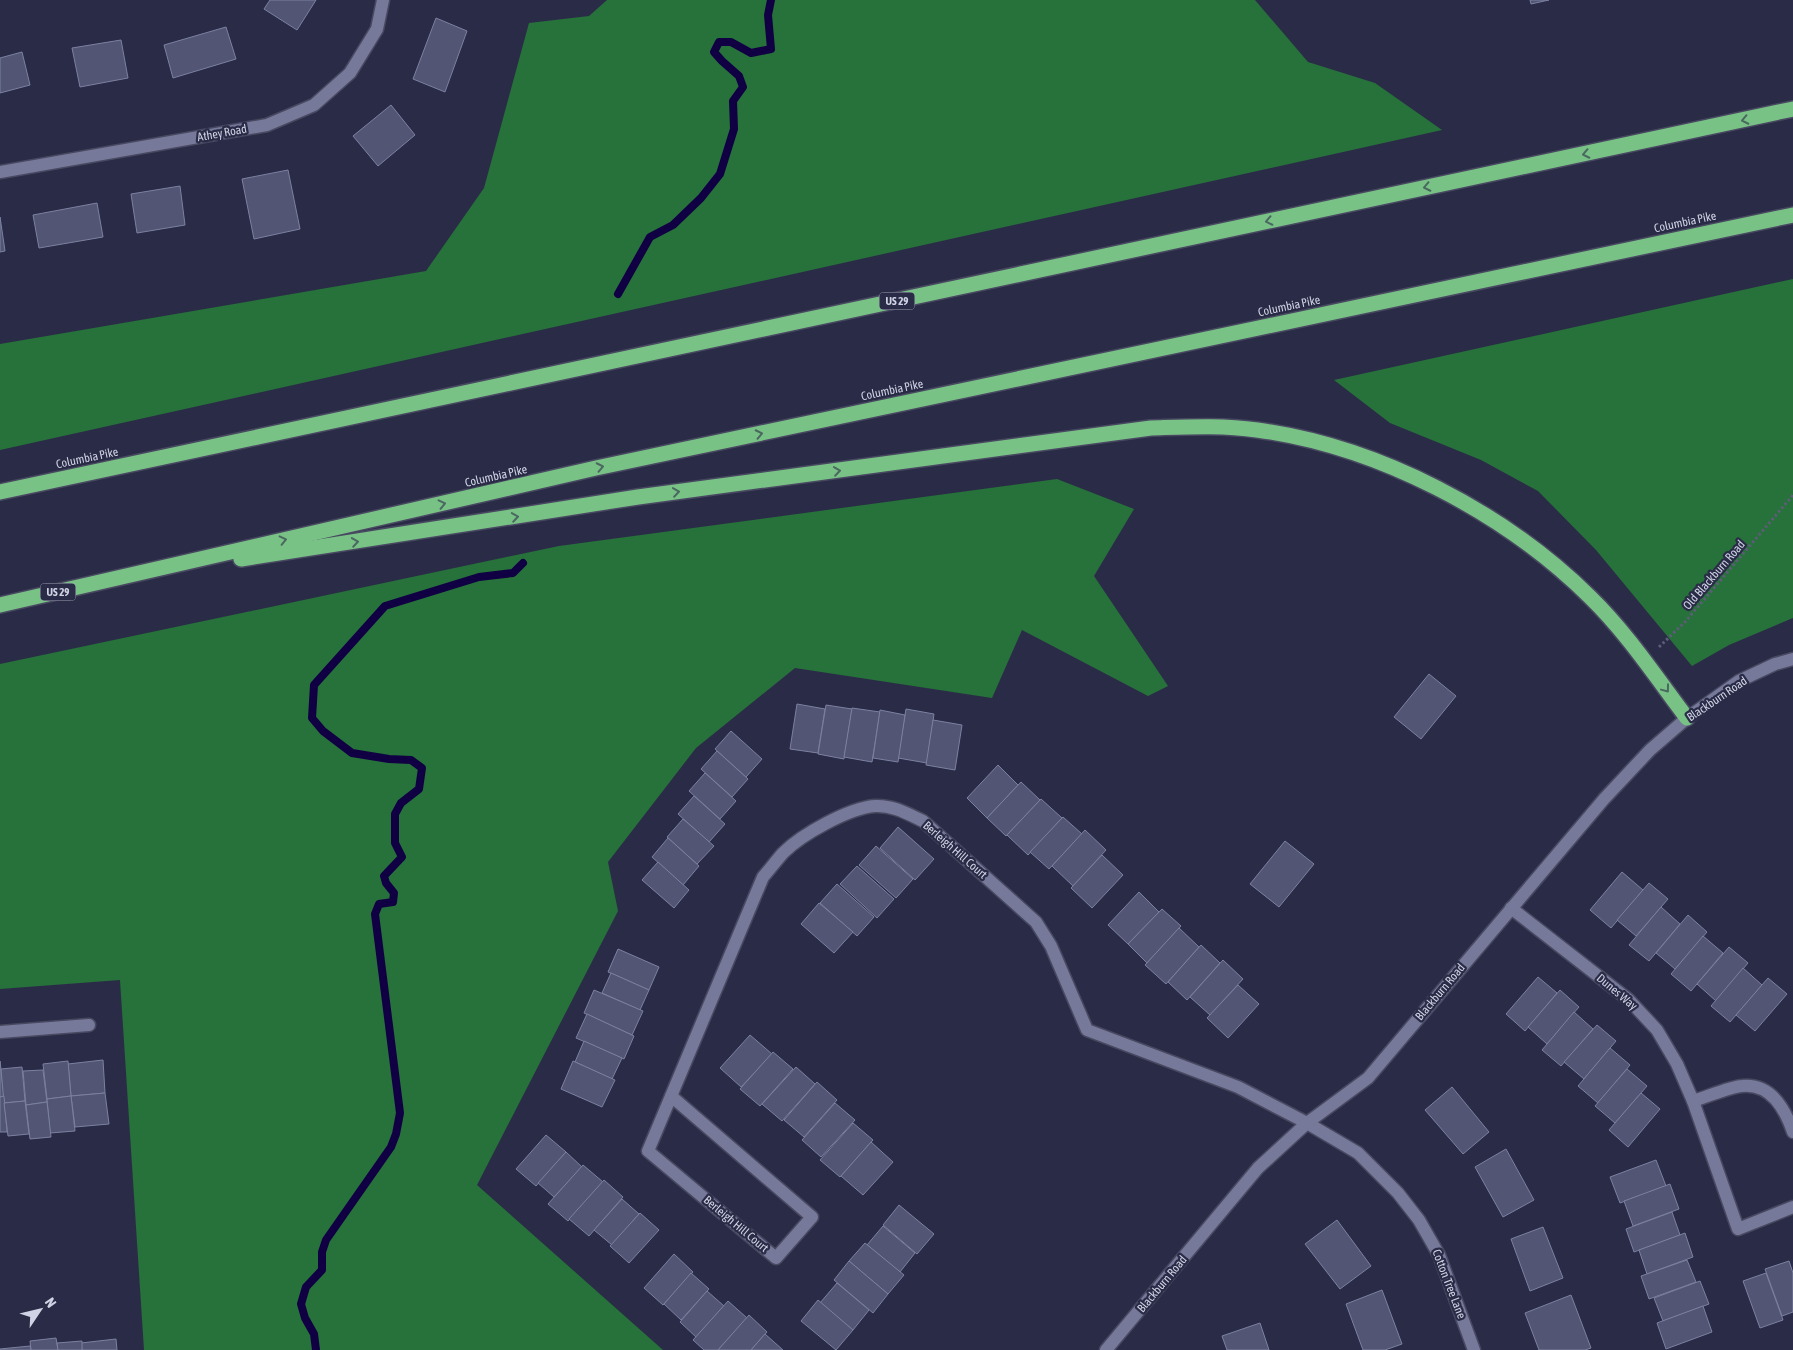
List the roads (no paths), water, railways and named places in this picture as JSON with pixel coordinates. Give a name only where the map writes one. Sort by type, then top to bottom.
[{"type":"highway","name":"Columbia Pike","points":[[0,492],[1793,109]]},
{"type":"highway","name":"Columbia Pike","points":[[0,605],[606,466],[1793,215]]},
{"type":"highway","points":[[116,579],[638,497],[1151,428],[1214,426],[1257,430],[1359,454],[1417,477],[1494,520],[1550,561],[1590,597],[1628,638],[1687,718]]},
{"type":"street","name":"Athey Road","points":[[0,172],[268,125],[314,105],[350,73],[376,29],[383,0]]},
{"type":"street","name":"Blackburn Road","points":[[1106,1350],[1258,1168],[1307,1123],[1368,1078],[1608,794],[1650,750],[1687,718],[1739,681],[1775,664],[1793,659]]},
{"type":"street","name":"Berleigh Hill Court","points":[[671,1096],[812,1217],[776,1258],[648,1151],[671,1096],[763,877],[784,852],[805,836],[852,810],[876,806],[900,810],[923,821],[1036,922],[1051,946],[1087,1030],[1238,1087],[1307,1123]]},
{"type":"street","name":"Dunes Way","points":[[1511,908],[1629,1000],[1658,1030],[1677,1064],[1693,1101],[1738,1229],[1793,1207]]},
{"type":"street","points":[[0,1032],[89,1025]]},
{"type":"street","points":[[1693,1101],[1742,1086],[1760,1088],[1776,1098],[1788,1117],[1793,1132]]},
{"type":"street","name":"Cotton Tree Lane","points":[[1307,1123],[1358,1153],[1398,1193],[1419,1220],[1439,1255],[1474,1350]]},
{"type":"waterway","points":[[618,294],[650,237],[673,225],[701,198],[720,174],[734,129],[733,101],[743,87],[739,76],[714,52],[719,42],[731,42],[751,53],[771,49],[768,15],[771,0]]},
{"type":"waterway","points":[[316,1350],[314,1334],[305,1318],[301,1304],[306,1287],[322,1270],[322,1252],[326,1240],[391,1147],[396,1134],[400,1113],[375,914],[379,904],[393,902],[394,893],[386,883],[384,876],[402,857],[395,843],[395,814],[401,803],[419,789],[422,768],[411,760],[389,759],[352,753],[323,731],[312,718],[314,685],[385,606],[479,577],[513,573],[523,563]]}]
